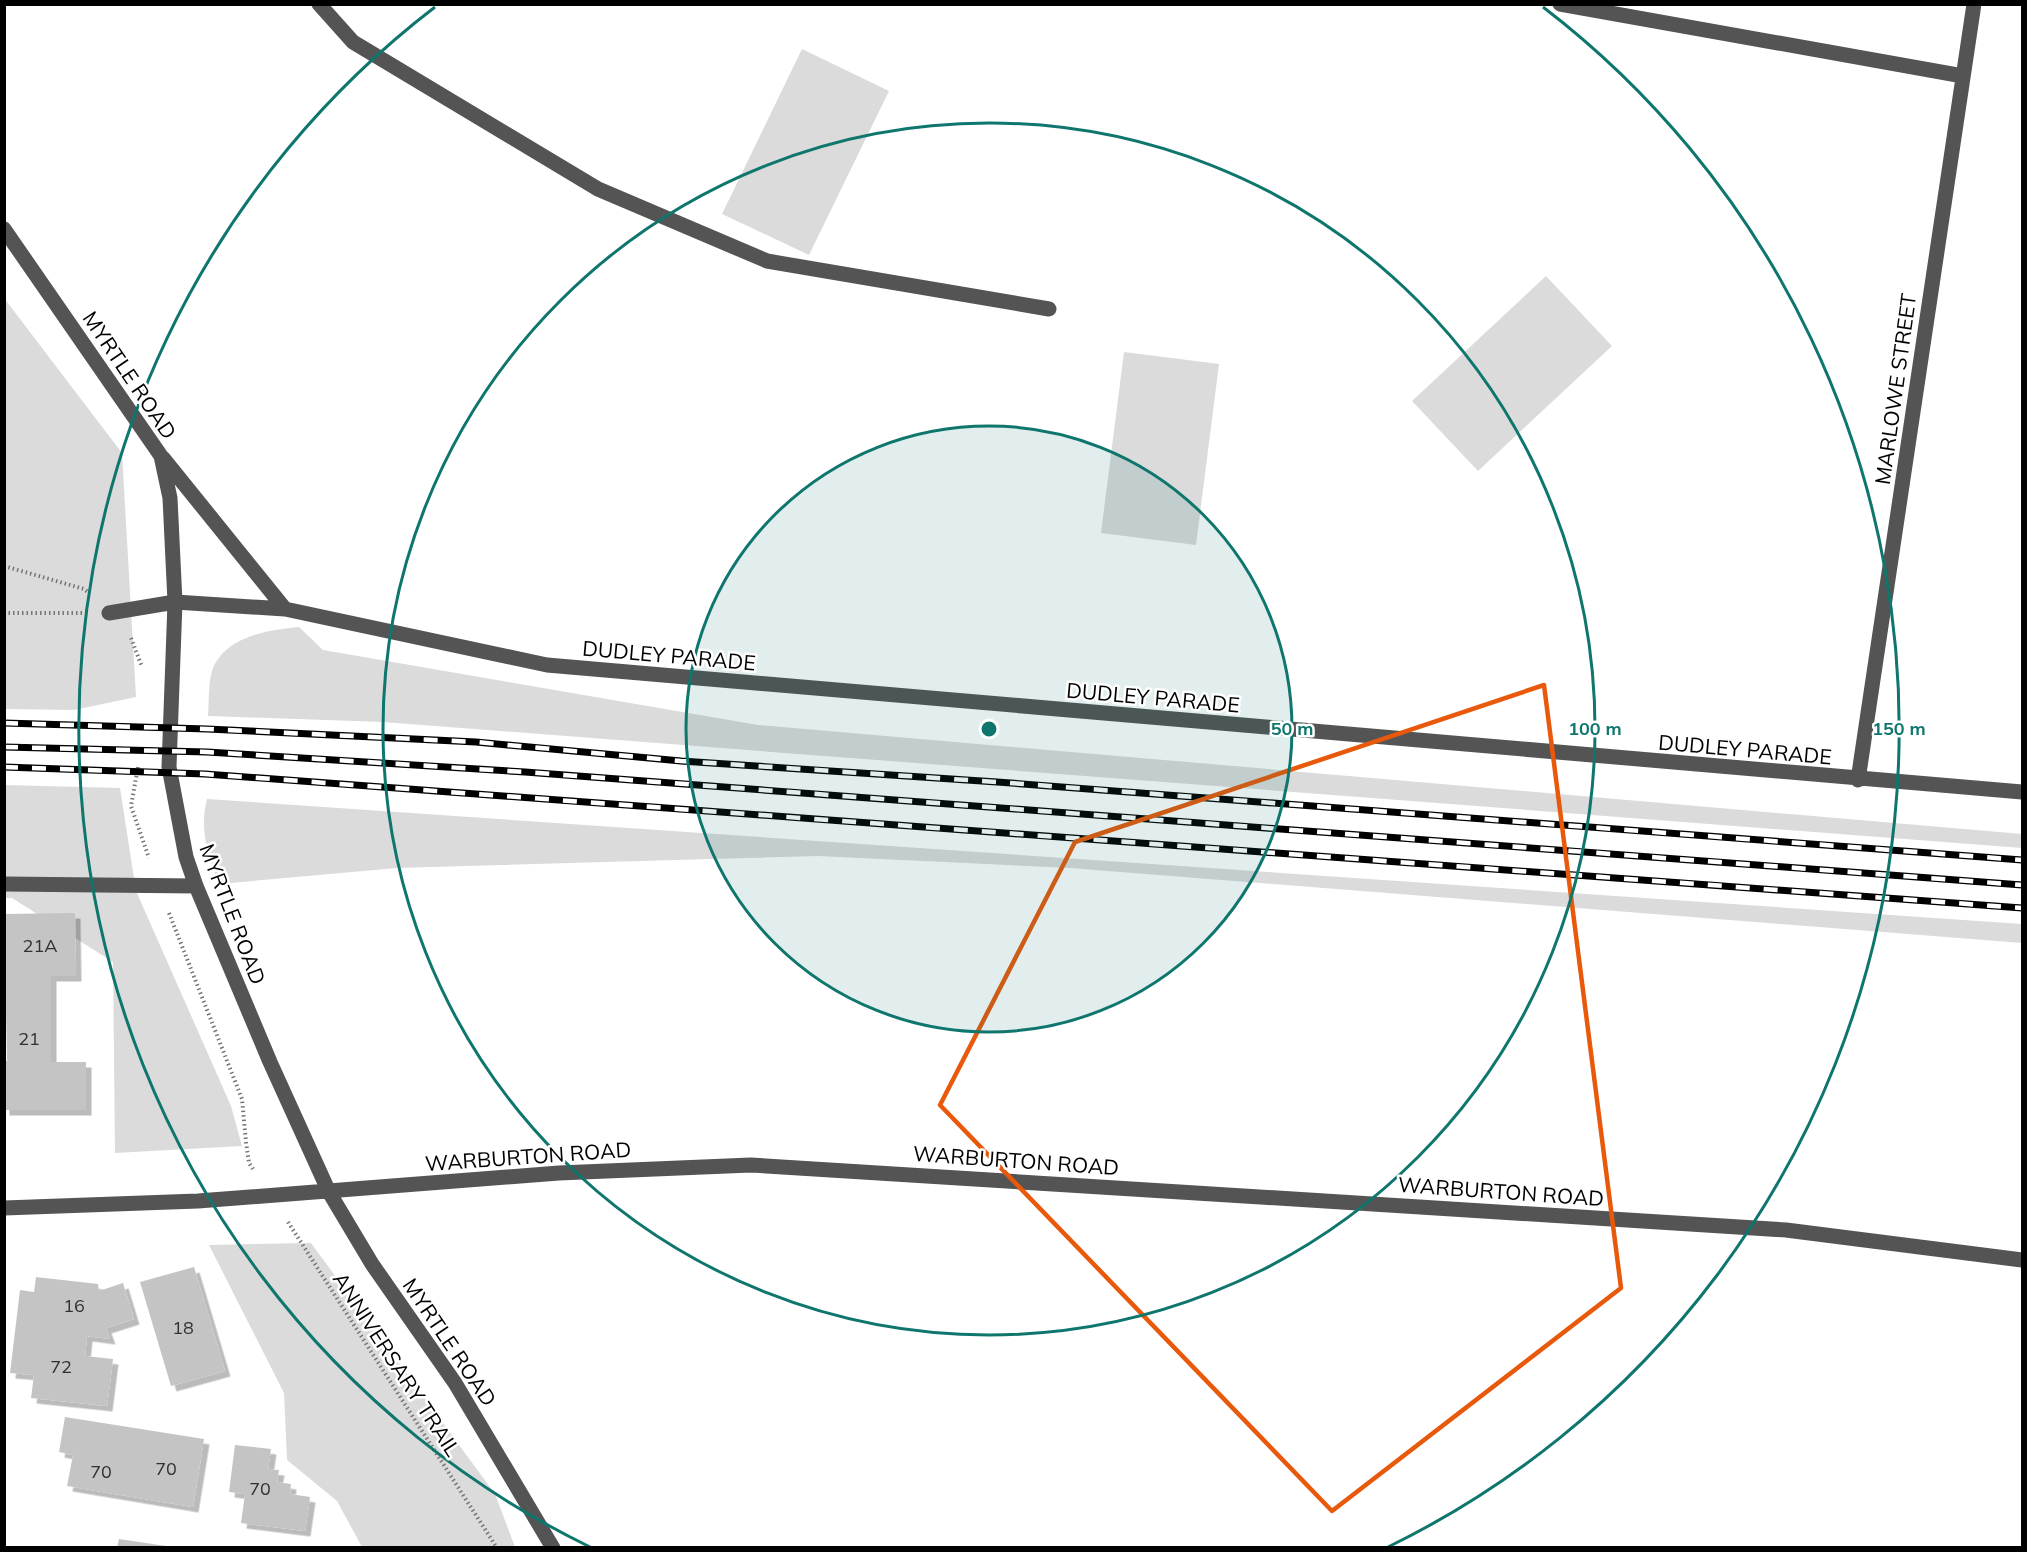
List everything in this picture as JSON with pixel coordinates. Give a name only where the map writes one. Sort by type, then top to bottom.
[{"type":"street","points":[[319,4],[353,42],[598,189],[767,261],[1048,309]]},
{"type":"street","points":[[1560,4],[1963,76]]},
{"type":"street","name":"MARLOWE STREET","points":[[1858,780],[1974,4]]},
{"type":"street","name":"MYRTLE ROAD","points":[[4,229],[161,456],[170,498],[175,602],[169,767],[186,857],[196,886],[270,1062],[329,1192],[372,1264],[455,1383],[553,1548]]},
{"type":"street","points":[[161,456],[285,609]]},
{"type":"street","name":"DUDLEY PARADE","points":[[109,614],[175,602],[285,609],[547,665],[1858,780],[2022,792]]},
{"type":"street","points":[[4,884],[196,886]]},
{"type":"street","name":"WARBURTON ROAD","points":[[4,1208],[272,1196],[559,1173],[751,1165],[1786,1230],[2022,1260]]},
{"type":"path","points":[[4,613],[109,614]]},
{"type":"path","name":"ANNIVERSARY TRAIL","points":[[272,1196],[497,1548]]},
{"type":"highlighted area","points":[[1544,685],[1621,1288],[1332,1511],[940,1105],[1075,842]]},
{"type":"shaded area","points":[[802,49],[889,91],[809,255],[722,214]]},
{"type":"shaded area","points":[[1546,276],[1612,346],[1478,471],[1412,401]]},
{"type":"shaded area","points":[[4,298],[122,453],[136,697],[74,710],[5,709]]},
{"type":"shaded area","points":[[1124,352],[1219,364],[1196,545],[1101,533]]},
{"type":"shaded area","points":[[299,627],[323,650],[758,725],[2022,834],[2022,848],[383,722],[208,716],[211,673],[219,657],[238,642],[250,637],[274,630]]},
{"type":"shaded area","points":[[5,785],[120,788],[136,891],[231,1106],[242,1146],[115,1153],[113,962],[12,898],[5,898]]},
{"type":"shaded area","points":[[207,799],[2022,924],[2022,943],[1070,868],[818,856],[397,868],[219,884],[208,853],[204,832]]},
{"type":"shaded area","points":[[311,1243],[495,1494],[515,1547],[362,1547],[337,1501],[287,1460],[284,1393],[209,1245]]},
{"type":"building","points":[[75,913],[76,976],[51,976],[51,1062],[86,1062],[86,1110],[4,1110],[4,1061],[7,1061],[4,914]]},
{"type":"building","points":[[194,1267],[225,1371],[171,1386],[140,1282]]},
{"type":"building","points":[[36,1277],[98,1284],[99,1291],[123,1283],[134,1319],[106,1328],[110,1339],[87,1336],[85,1356],[113,1359],[107,1406],[31,1398],[34,1375],[10,1373],[20,1290],[34,1292]]},
{"type":"building","points":[[65,1417],[204,1439],[193,1507],[67,1486],[73,1455],[59,1452]]},
{"type":"building","points":[[235,1445],[271,1449],[268,1469],[279,1470],[277,1482],[291,1484],[290,1494],[310,1497],[305,1531],[241,1523],[245,1494],[229,1492]]},
{"type":"building","points":[[119,1539],[166,1546],[166,1548],[117,1548]]},
{"type":"railway","points":[[4,723],[207,729],[476,742],[681,761],[997,782],[2022,860]]},
{"type":"railway","points":[[4,747],[207,752],[525,772],[2022,885]]},
{"type":"railway","points":[[4,767],[205,774],[2022,908]]}]
